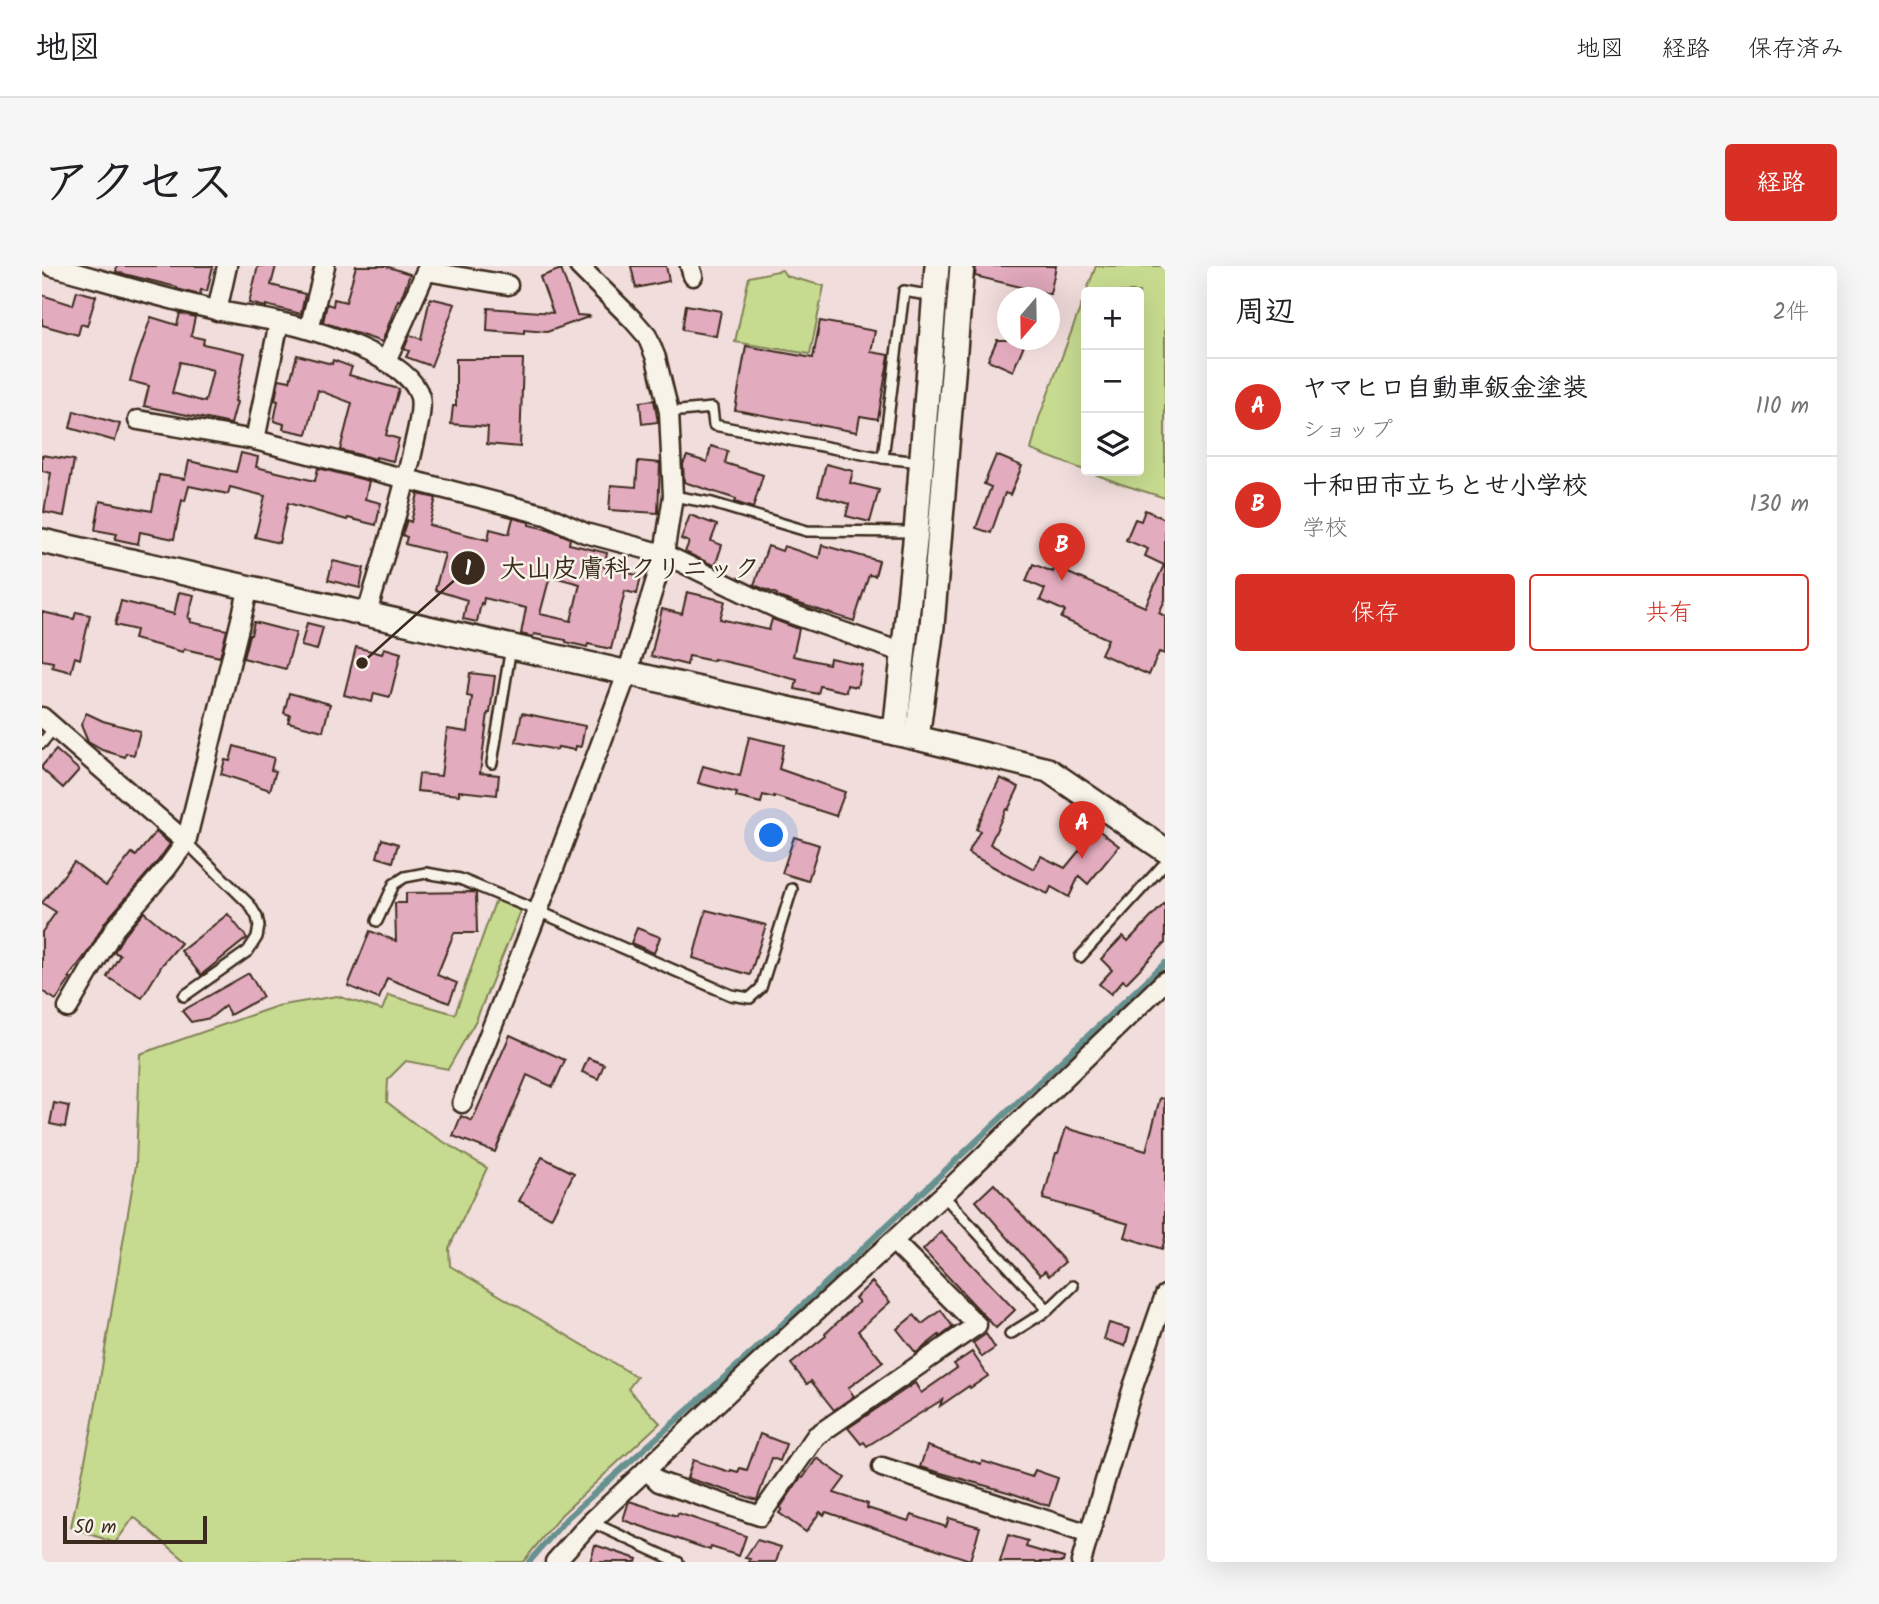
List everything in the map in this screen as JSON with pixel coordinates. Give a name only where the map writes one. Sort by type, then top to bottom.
[{"type":"street","points":[[51,266],[217,310],[309,329],[347,342],[386,361],[414,385],[420,398],[418,424],[406,478],[367,613]]},
{"type":"street","points":[[217,310],[227,266]]},
{"type":"street","points":[[309,329],[325,266]]},
{"type":"street","points":[[463,1103],[627,674],[664,554],[673,496],[669,412],[656,358],[647,336],[579,266]]},
{"type":"street","points":[[906,736],[904,653],[937,266]]},
{"type":"street","points":[[906,736],[932,626],[962,266]]},
{"type":"street","points":[[386,361],[426,271],[508,285]]},
{"type":"street","points":[[255,440],[279,321]]},
{"type":"street","points":[[138,420],[255,440],[546,515],[585,533],[664,554],[780,610],[904,653]]},
{"type":"street","points":[[42,541],[1048,770],[1165,850]]},
{"type":"street","points":[[68,1008],[115,928],[186,842],[248,587]]},
{"type":"street","points":[[48,723],[186,842]]},
{"type":"street","points":[[555,1562],[591,1522],[943,1195],[1165,981]]},
{"type":"street","points":[[646,1470],[659,1482],[760,1516],[816,1436],[977,1325],[893,1241]]},
{"type":"street","points":[[1080,1562],[1133,1387],[1165,1294]]},
{"type":"street","points":[[882,1467],[1089,1534]]},
{"type":"lane","points":[[883,458],[904,291],[934,297]]},
{"type":"lane","points":[[669,412],[712,408],[714,425],[883,458],[921,462]]},
{"type":"lane","points":[[673,496],[712,503],[807,531],[916,532]]},
{"type":"lane","points":[[492,763],[511,648]]},
{"type":"lane","points":[[42,743],[48,723]]},
{"type":"lane","points":[[184,996],[248,951],[257,937],[259,926],[250,905],[186,842]]},
{"type":"lane","points":[[1080,957],[1165,863]]},
{"type":"lane","points":[[377,921],[394,884],[405,877],[426,873],[460,879],[731,995],[750,998],[761,988],[792,889]]},
{"type":"lane","points":[[943,1195],[1048,1310]]},
{"type":"lane","points":[[1010,1334],[1048,1310],[1073,1286]]},
{"type":"lane","points":[[591,1522],[678,1562]]},
{"type":"green space","points":[[1096,266],[1165,266],[1165,498],[1100,476],[1144,476],[1144,287],[1088,287]]},
{"type":"green space","points":[[782,270],[786,276],[824,286],[810,354],[735,342],[749,277]]},
{"type":"green space","points":[[1081,306],[1081,469],[1031,450],[1039,418]]},
{"type":"green space","points":[[496,899],[523,906],[476,1020],[448,1069],[406,1061],[388,1079],[387,1102],[419,1127],[487,1168],[449,1248],[450,1266],[637,1377],[628,1389],[660,1423],[561,1515],[523,1562],[187,1562],[134,1517],[115,1543],[71,1527],[92,1427],[136,1165],[140,1054],[277,1006],[337,996],[382,1010],[388,995],[455,1014]]},
{"type":"building","points":[[117,266],[213,266],[207,291],[201,290],[200,295],[116,272]]},
{"type":"building","points":[[258,266],[276,266],[271,285],[305,294],[301,314],[249,303]]},
{"type":"building","points":[[356,266],[386,266],[410,274],[382,342],[323,322],[327,304],[333,306],[334,299],[346,302]]},
{"type":"building","points":[[631,266],[666,266],[669,281],[636,288]]},
{"type":"building","points":[[976,266],[1056,266],[1052,287],[1021,287],[975,276]]},
{"type":"building","points":[[561,269],[577,315],[591,316],[547,332],[524,330],[524,334],[487,331],[488,308],[553,313],[540,277]]},
{"type":"building","points":[[77,291],[96,296],[87,326],[81,324],[78,335],[42,325],[42,295],[73,305]]},
{"type":"building","points":[[430,298],[455,304],[431,366],[406,357],[409,351],[404,349],[410,335],[421,339]]},
{"type":"building","points":[[686,305],[721,311],[716,336],[682,330]]},
{"type":"building","points":[[180,313],[195,317],[191,336],[204,339],[203,344],[245,353],[231,424],[144,406],[149,386],[130,381],[151,317],[177,325]],"holes":[[[180,362],[213,370],[205,402],[172,393]]]},
{"type":"building","points":[[820,321],[875,331],[871,352],[889,355],[878,419],[860,416],[857,432],[735,410],[746,346],[813,358]]},
{"type":"building","points":[[997,340],[997,350],[1022,350],[1013,371],[988,360]]},
{"type":"building","points":[[297,355],[332,364],[333,360],[352,367],[349,375],[399,389],[386,435],[399,439],[393,461],[340,450],[352,403],[318,390],[307,434],[283,429],[284,424],[274,421],[279,379],[290,381]]},
{"type":"building","points":[[456,359],[523,359],[520,447],[487,444],[488,427],[451,424],[453,406],[456,406]]},
{"type":"building","points":[[654,400],[658,422],[642,424],[640,402]]},
{"type":"building","points":[[74,411],[120,424],[115,441],[70,428]]},
{"type":"building","points":[[711,446],[728,451],[725,463],[763,475],[753,508],[735,502],[736,499],[684,482],[683,464],[687,456],[707,462]]},
{"type":"building","points":[[241,453],[258,457],[256,467],[315,481],[318,468],[369,481],[365,499],[381,503],[376,525],[348,518],[347,520],[288,503],[279,543],[255,537],[265,496],[230,487],[228,494],[189,486],[185,501],[182,500],[174,539],[140,532],[138,544],[115,539],[117,534],[95,530],[100,501],[152,511],[159,475],[185,479],[189,461],[236,472]]},
{"type":"building","points":[[42,455],[74,460],[64,516],[44,512],[51,473],[42,471]]},
{"type":"building","points":[[996,455],[1022,466],[1010,495],[1005,493],[991,533],[976,528],[991,487],[984,484]]},
{"type":"building","points":[[638,461],[660,463],[658,513],[609,510],[611,485],[636,487]]},
{"type":"building","points":[[826,464],[853,471],[850,483],[879,490],[870,522],[846,516],[849,504],[818,495]]},
{"type":"building","points":[[418,494],[436,498],[429,525],[488,540],[490,529],[509,534],[513,518],[529,522],[529,525],[570,538],[569,544],[607,553],[604,567],[641,576],[637,594],[625,591],[611,649],[588,644],[587,647],[534,634],[533,637],[521,634],[526,608],[484,598],[477,622],[463,619],[467,600],[435,590],[445,554],[405,544],[407,537],[402,535],[407,520],[411,522]],"holes":[[[550,576],[580,584],[571,621],[540,614]]]},
{"type":"building","points":[[1145,510],[1165,519],[1165,600],[1159,613],[1165,616],[1165,654],[1159,652],[1149,675],[1101,654],[1108,639],[1061,618],[1065,611],[1040,600],[1045,589],[1026,581],[1033,564],[1053,572],[1055,567],[1145,607],[1164,565],[1145,556],[1148,549],[1126,540],[1135,519],[1141,521]]},
{"type":"building","points":[[690,515],[717,525],[711,541],[722,545],[715,566],[685,552],[689,542],[681,539]]},
{"type":"building","points":[[822,545],[879,561],[875,576],[869,575],[854,621],[784,599],[754,585],[768,546],[782,551],[784,546],[819,558]]},
{"type":"building","points":[[333,561],[364,568],[360,588],[328,580]]},
{"type":"building","points":[[179,592],[194,595],[188,618],[191,619],[190,622],[227,630],[220,657],[184,649],[183,652],[134,639],[136,630],[115,625],[121,601],[174,614]]},
{"type":"building","points":[[687,592],[725,601],[720,619],[769,630],[772,619],[799,629],[793,656],[829,664],[830,658],[862,665],[857,687],[847,685],[846,692],[820,686],[818,694],[795,689],[797,680],[714,659],[713,661],[689,656],[687,665],[651,656],[662,609],[682,614]]},
{"type":"building","points":[[42,612],[74,619],[76,612],[90,615],[80,659],[75,657],[71,672],[52,667],[53,662],[42,660]]},
{"type":"building","points":[[254,622],[296,633],[286,669],[243,658]]},
{"type":"building","points":[[307,623],[323,627],[317,650],[301,646]]},
{"type":"building","points":[[356,647],[382,654],[384,648],[401,653],[390,697],[374,693],[372,702],[344,695]]},
{"type":"building","points":[[470,673],[495,676],[480,773],[499,775],[497,795],[417,791],[419,774],[441,776],[447,729],[468,732],[472,697],[467,696]]},
{"type":"building","points":[[289,693],[330,704],[323,731],[288,722],[290,715],[284,713]]},
{"type":"building","points":[[86,713],[103,721],[140,731],[134,755],[126,753],[125,757],[102,750],[88,742],[81,725]]},
{"type":"building","points":[[522,713],[585,726],[581,747],[576,746],[575,750],[558,747],[557,750],[516,742]]},
{"type":"building","points":[[749,737],[784,745],[779,769],[845,792],[836,816],[774,796],[763,795],[761,803],[736,797],[737,793],[698,783],[703,766],[740,776]]},
{"type":"building","points":[[234,746],[274,758],[271,770],[276,771],[270,790],[221,774],[225,760],[230,761]]},
{"type":"building","points":[[56,750],[79,770],[63,788],[42,769]]},
{"type":"building","points":[[1000,778],[1019,787],[990,844],[1034,869],[1041,856],[1065,868],[1097,829],[1119,846],[1088,884],[1079,876],[1069,897],[1051,887],[1048,894],[968,853],[980,831],[976,829]]},
{"type":"building","points":[[156,832],[170,844],[158,861],[105,922],[56,1000],[42,991],[42,932],[56,912],[42,903],[74,862],[106,886],[132,853],[136,856]]},
{"type":"building","points":[[794,837],[819,845],[808,881],[782,873]]},
{"type":"building","points":[[382,839],[398,844],[393,862],[377,857]]},
{"type":"building","points":[[474,892],[477,933],[454,933],[437,975],[457,983],[449,1003],[387,978],[379,999],[348,986],[370,931],[396,941],[395,903],[406,903],[406,893]]},
{"type":"building","points":[[1165,903],[1165,943],[1126,983],[1123,980],[1111,994],[1099,984],[1112,970],[1101,959],[1123,936],[1128,941]]},
{"type":"building","points":[[706,910],[766,925],[750,975],[693,958]]},
{"type":"building","points":[[144,912],[181,943],[162,965],[142,998],[107,977],[120,955],[114,952],[124,935]]},
{"type":"building","points":[[228,914],[247,938],[201,975],[181,951]]},
{"type":"building","points":[[637,928],[660,937],[654,953],[631,943]]},
{"type":"building","points":[[249,973],[263,997],[230,1015],[225,1006],[210,1018],[191,1022],[182,1011]]},
{"type":"building","points":[[510,1035],[565,1060],[553,1087],[527,1075],[495,1152],[453,1136],[461,1116],[472,1121]]},
{"type":"building","points":[[588,1058],[604,1064],[598,1079],[582,1072]]},
{"type":"building","points":[[1160,1098],[1165,1099],[1165,1238],[1162,1249],[1125,1237],[1129,1224],[1043,1199],[1066,1128],[1146,1151]]},
{"type":"building","points":[[54,1103],[69,1106],[65,1127],[50,1124]]},
{"type":"building","points":[[542,1157],[574,1173],[551,1218],[519,1201]]},
{"type":"building","points":[[994,1184],[1065,1262],[1049,1276],[1045,1271],[1040,1275],[976,1201]]},
{"type":"building","points":[[941,1232],[1015,1310],[996,1328],[923,1250]]},
{"type":"building","points":[[872,1282],[890,1302],[858,1331],[883,1362],[848,1388],[854,1396],[834,1410],[811,1381],[807,1384],[791,1364],[826,1336],[825,1334],[859,1302],[855,1298]]},
{"type":"building","points":[[941,1310],[953,1327],[916,1353],[897,1329],[914,1315],[922,1324]]},
{"type":"building","points":[[1109,1323],[1130,1329],[1125,1346],[1104,1339]]},
{"type":"building","points":[[986,1334],[995,1348],[982,1357],[973,1343]]},
{"type":"building","points":[[972,1352],[988,1376],[970,1388],[969,1386],[940,1406],[942,1400],[867,1446],[864,1442],[861,1444],[848,1428],[915,1383],[921,1393],[957,1368],[954,1364]]},
{"type":"building","points":[[760,1434],[786,1444],[780,1461],[772,1458],[757,1500],[687,1478],[693,1460],[730,1472],[738,1472],[740,1468],[747,1470]]},
{"type":"building","points":[[927,1446],[1032,1477],[1035,1470],[1058,1478],[1049,1506],[920,1467]]},
{"type":"building","points":[[817,1458],[845,1478],[834,1493],[868,1504],[867,1508],[909,1521],[912,1515],[946,1527],[949,1518],[980,1527],[970,1560],[826,1512],[824,1515],[820,1512],[806,1532],[779,1513],[801,1477],[803,1478]]},
{"type":"building","points":[[629,1501],[677,1516],[678,1513],[746,1536],[739,1556],[711,1547],[710,1550],[623,1520]]},
{"type":"building","points":[[1008,1535],[1028,1541],[1026,1547],[1064,1558],[1063,1562],[1000,1562]]},
{"type":"building","points":[[757,1540],[781,1547],[776,1562],[749,1562],[750,1559],[745,1558]]},
{"type":"building","points":[[595,1545],[637,1559],[636,1562],[590,1562]]},
{"type":"waterway","points":[[529,1562],[567,1518],[757,1348],[1165,963]]},
{"type":"place","name":"十和田市立ちとせ小学校","points":[[1062,581]]},
{"type":"place","name":"大山皮膚科クリニック","points":[[362,663]]},
{"type":"place","name":"ヤマヒロ自動車鈑金塗装","points":[[1082,859]]}]
